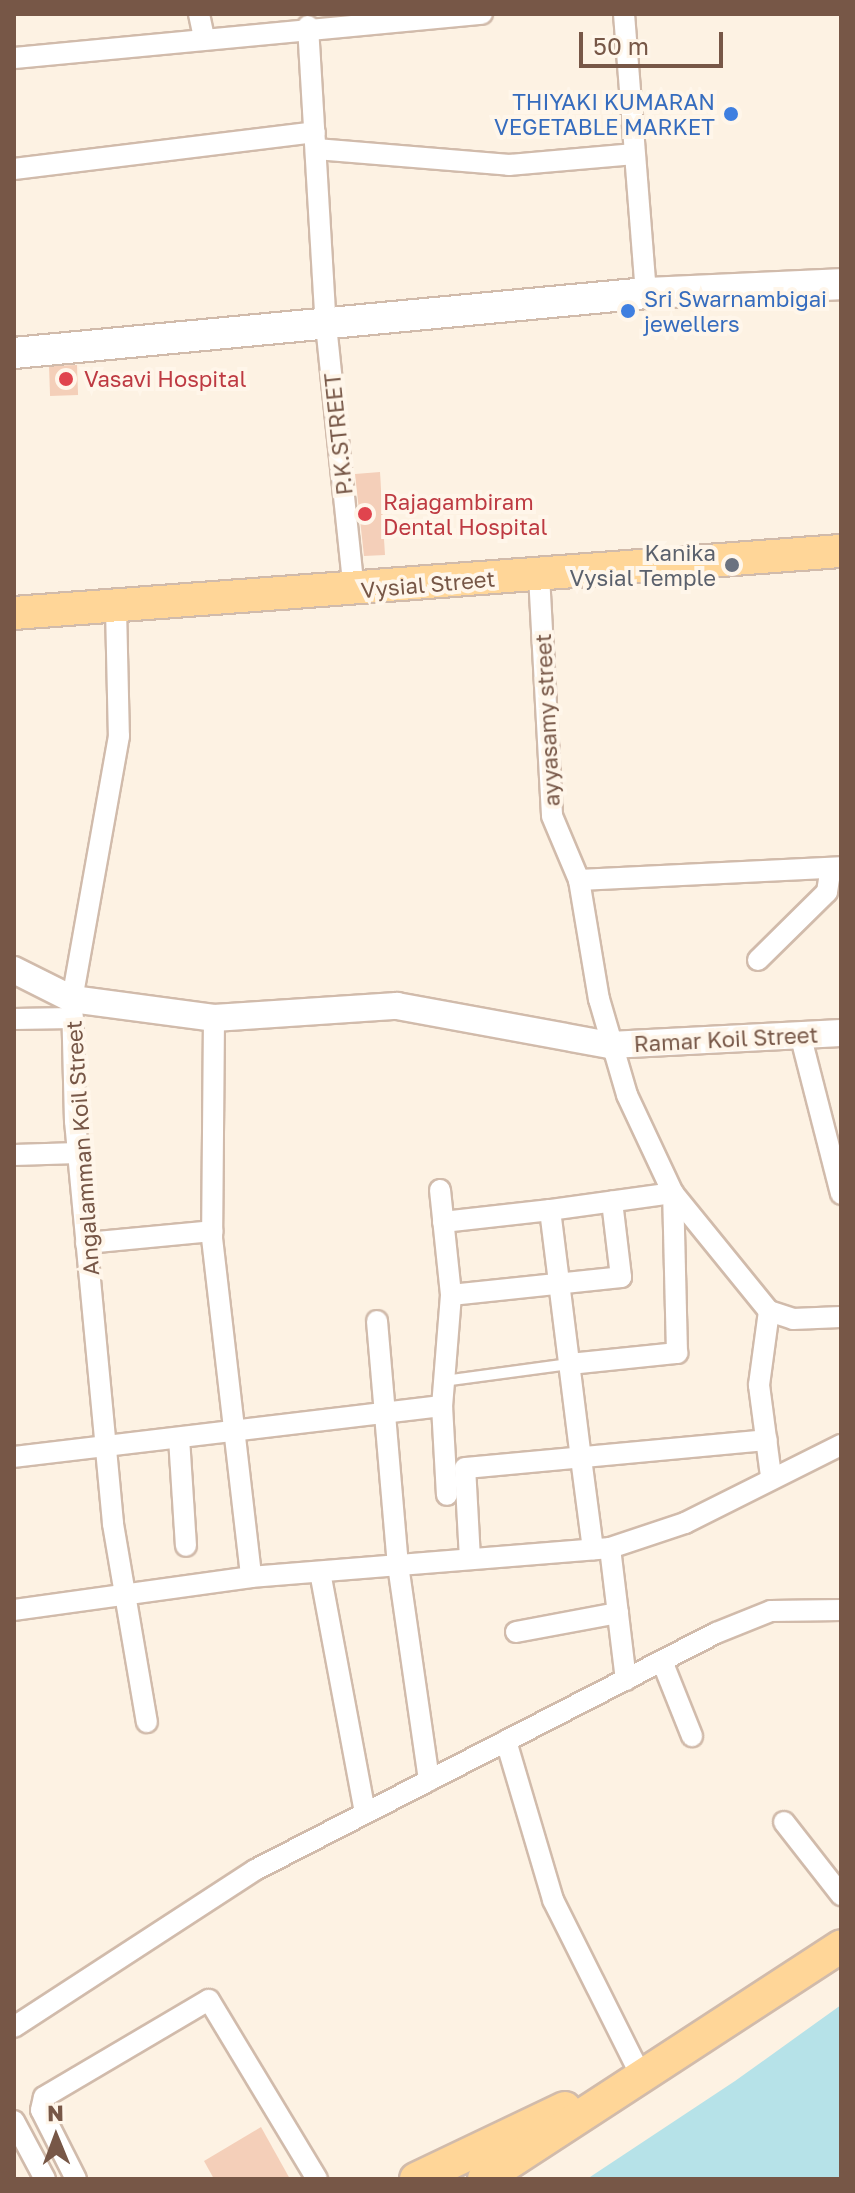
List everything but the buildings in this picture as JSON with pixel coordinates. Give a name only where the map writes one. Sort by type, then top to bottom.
[{"type":"main road","points":[[14,353],[646,293],[841,284]]},
{"type":"main road","name":"Vysial Street","points":[[14,613],[116,608],[841,551]]},
{"type":"main road","points":[[484,2179],[841,1946]]},
{"type":"main road","points":[[416,2179],[641,2076]]},
{"type":"street","points":[[199,14],[204,38]]},
{"type":"street","points":[[14,58],[308,26],[482,14]]},
{"type":"street","points":[[624,14],[646,293]]},
{"type":"street","name":"P.K.STREET","points":[[308,26],[326,325],[354,590]]},
{"type":"street","points":[[14,169],[316,141],[509,165],[635,154]]},
{"type":"street","name":"ayyasamy street","points":[[539,575],[552,816],[579,880],[610,1045],[673,1193],[769,1311]]},
{"type":"street","name":"Angalamman Koil Street","points":[[116,608],[119,736],[72,1008],[78,1153],[107,1449],[123,1595],[147,1722]]},
{"type":"street","points":[[579,880],[836,867],[827,892],[758,960]]},
{"type":"street","name":"Ramar Koil Street","points":[[14,970],[72,1008],[214,1018],[397,1006],[610,1045],[841,1033]]},
{"type":"street","points":[[14,1019],[72,1008]]},
{"type":"street","points":[[214,1018],[212,1231],[251,1577]]},
{"type":"street","points":[[800,1034],[841,1194]]},
{"type":"street","points":[[14,1155],[78,1153]]},
{"type":"street","points":[[440,1190],[451,1295],[442,1406],[447,1495]]},
{"type":"street","points":[[443,1222],[673,1193],[677,1353],[570,1364]]},
{"type":"street","points":[[451,1295],[621,1277],[612,1202]]},
{"type":"street","points":[[550,1210],[581,1458],[618,1613],[626,1680]]},
{"type":"street","points":[[86,1243],[212,1231]]},
{"type":"street","points":[[771,1476],[759,1385],[769,1311],[793,1319],[841,1317]]},
{"type":"street","points":[[377,1321],[398,1565],[429,1781]]},
{"type":"street","points":[[14,1457],[107,1449],[236,1428],[442,1406]]},
{"type":"street","points":[[179,1438],[186,1546]]},
{"type":"street","points":[[470,1559],[465,1468],[767,1440]]},
{"type":"street","points":[[14,1610],[251,1577],[601,1549],[685,1523],[771,1476],[841,1445]]},
{"type":"street","points":[[320,1572],[365,1813]]},
{"type":"street","points":[[14,2027],[255,1870],[662,1661],[771,1611],[841,1610]]},
{"type":"street","points":[[516,1632],[618,1613]]},
{"type":"street","points":[[662,1661],[692,1736]]},
{"type":"street","points":[[506,1741],[553,1900],[641,2076]]},
{"type":"street","points":[[784,1822],[841,1895]]},
{"type":"street","points":[[76,2179],[41,2110],[44,2097],[209,2000],[317,2179]]},
{"type":"street","points":[[14,2121],[45,2179]]},
{"type":"lane","points":[[444,1381],[570,1364]]},
{"type":"water","points":[[841,2005],[841,2179],[587,2179],[735,2081]]},
{"type":"place","name":"THIYAKI KUMARAN VEGETABLE MARKET","points":[[731,114]]},
{"type":"place","name":"Sri Swarnambigai jewellers","points":[[628,311]]},
{"type":"place","name":"Vasavi Hospital","points":[[66,379]]},
{"type":"place","name":"Rajagambiram Dental Hospital","points":[[365,514]]},
{"type":"place","name":"Kanika Vysial Temple","points":[[732,565]]}]
